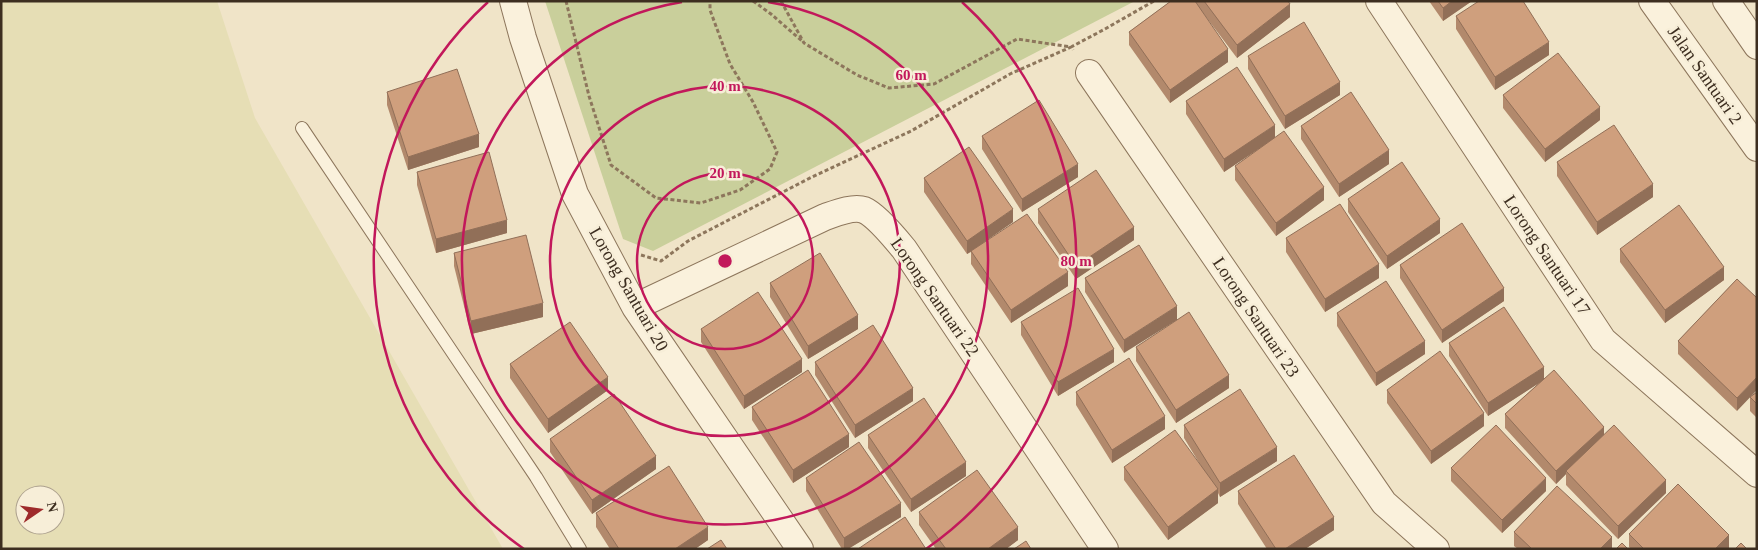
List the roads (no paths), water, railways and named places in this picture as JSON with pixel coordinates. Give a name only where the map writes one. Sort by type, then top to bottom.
[{"type":"street","name":"Lorong Santuari 20","points":[[513,1],[523,38],[575,194],[635,307],[800,549]]},
{"type":"street","name":"Lorong Santuari 17","points":[[1379,1],[1604,340],[1757,474]]},
{"type":"street","name":"Jalan Santuari 2","points":[[1652,1],[1757,148]]},
{"type":"street","points":[[1726,1],[1757,46]]},
{"type":"street","name":"Lorong Santuari 23","points":[[1089,73],[1384,503],[1436,549]]},
{"type":"street","name":"Lorong Santuari 22","points":[[635,307],[824,217],[844,211],[863,210],[885,226],[904,249],[1105,549]]},
{"type":"lane","points":[[302,128],[531,469],[580,549]]}]
